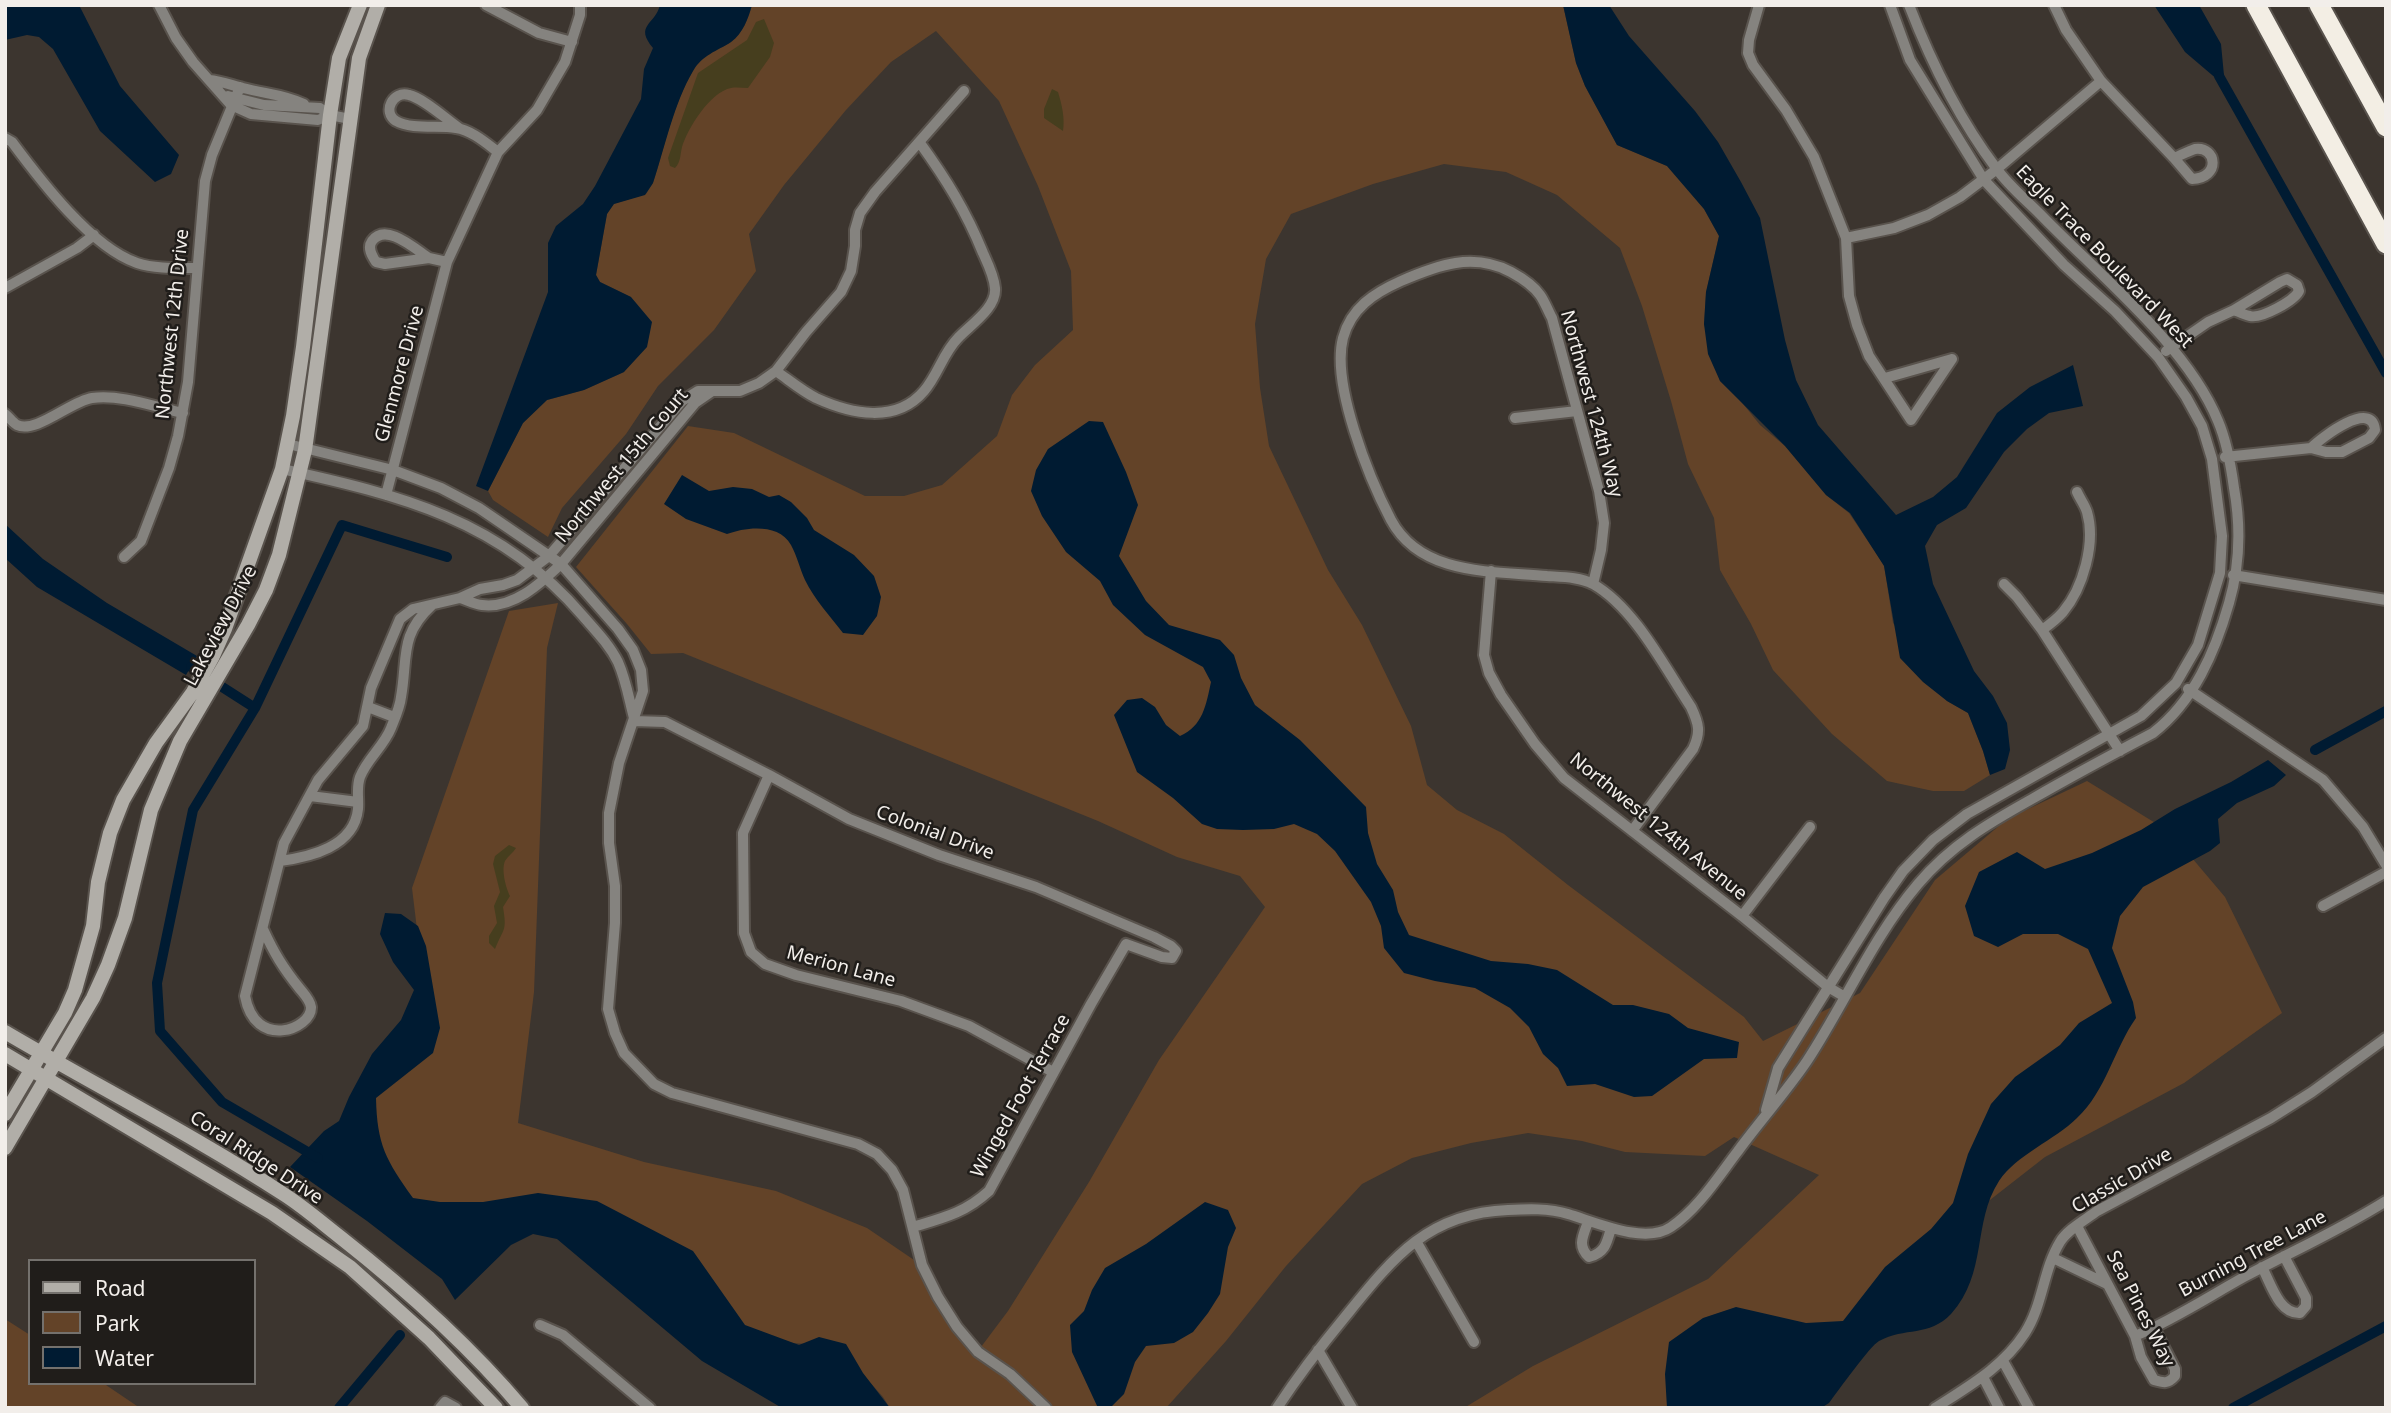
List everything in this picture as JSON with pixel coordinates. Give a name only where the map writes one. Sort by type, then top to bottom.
[{"type":"highway","points":[[2256,5],[2386,244]]},
{"type":"highway","points":[[2319,5],[2386,127]]},
{"type":"street","points":[[173,5],[160,9],[176,38],[192,62],[233,102],[251,114],[318,120],[330,115]]},
{"type":"street","name":"Lakeview Drive","points":[[219,661],[225,629],[282,470],[288,444],[303,347],[339,58],[360,5]]},
{"type":"street","name":"Lakeview Drive","points":[[5,1148],[93,998],[125,918],[151,810],[199,695],[266,590],[279,555],[305,450],[359,58],[378,5]]},
{"type":"street","points":[[486,5],[501,9],[539,33],[572,42]]},
{"type":"street","name":"Glenmore Drive","points":[[386,495],[447,261],[498,152],[537,110],[565,62],[580,15],[580,5]]},
{"type":"street","points":[[1759,5],[1748,53],[1753,65],[1786,110],[1814,157],[1846,238],[1849,296],[1857,325],[1869,356],[1911,420],[1952,359],[1885,378]]},
{"type":"street","name":"Eagle Trace Boulevard West","points":[[1764,1116],[1779,1068],[1903,871],[1933,841],[1966,814],[2141,716],[2176,683],[2198,645],[2220,573],[2222,536],[2212,458],[2202,426],[2186,397],[2158,357],[2115,311],[2064,265],[1984,180],[1910,60],[1890,5]]},
{"type":"street","name":"Eagle Trace Boulevard West","points":[[1611,1228],[1650,1234],[1668,1230],[1686,1215],[1714,1183],[1806,1062],[1899,908],[1946,854],[1979,829],[2153,733],[2168,721],[2191,691],[2212,656],[2237,576],[2239,536],[2229,457],[2218,421],[2201,389],[2171,348],[1997,169],[1963,117],[1927,52],[1909,5]]},
{"type":"street","points":[[2054,5],[2066,30],[2101,81],[2174,158]]},
{"type":"street","points":[[1846,238],[1894,228],[1928,215],[1984,180],[2101,81]]},
{"type":"street","points":[[211,82],[286,95],[310,107]]},
{"type":"street","name":"Northwest 12th Drive","points":[[124,557],[141,541],[169,468],[183,413],[205,181],[212,155],[240,87]]},
{"type":"street","name":"Northwest 15th Court","points":[[262,929],[276,959],[308,999],[311,1007],[309,1017],[278,1032],[256,1023],[247,1011],[245,996],[262,929],[280,861],[284,843],[328,766],[363,726],[371,688],[400,620],[413,609],[509,583],[535,568],[549,556],[682,401],[698,391],[740,391],[760,383],[776,372],[841,292],[851,271],[855,230],[860,212],[964,91]]},
{"type":"street","points":[[459,128],[403,124],[393,119],[391,104],[394,97],[401,94],[412,95],[498,152]]},
{"type":"street","points":[[233,102],[320,108],[330,115],[350,119]]},
{"type":"street","points":[[5,138],[12,142],[49,190],[94,235],[123,257],[139,264],[196,268]]},
{"type":"street","points":[[776,372],[814,397],[843,408],[874,414],[895,412],[912,403],[925,391],[956,339],[992,302],[996,290],[974,230],[952,187],[920,142]]},
{"type":"street","points":[[429,258],[393,235],[383,234],[374,239],[370,246],[371,255],[376,262],[385,264],[429,258],[447,261]]},
{"type":"street","points":[[5,288],[94,235]]},
{"type":"street","name":"Northwest 124th Way","points":[[1592,584],[1601,550],[1604,523],[1599,491],[1552,318],[1539,293],[1522,278],[1499,266],[1475,260],[1452,262],[1427,270],[1375,293],[1364,302],[1351,320],[1344,336],[1340,355],[1341,375],[1354,428],[1377,492],[1392,523],[1418,550],[1459,568],[1571,578],[1592,584],[1627,610],[1699,723],[1699,736],[1693,749],[1632,831]]},
{"type":"street","points":[[2158,357],[2208,322],[2234,310],[2280,282],[2287,279],[2297,285],[2299,291],[2296,297],[2261,316],[2252,317],[2234,310]]},
{"type":"street","name":"Northwest 15th Court","points":[[460,598],[481,605],[506,603],[547,578],[695,403],[711,392]]},
{"type":"street","points":[[5,414],[16,425],[25,427],[38,424],[91,398],[111,398],[183,413]]},
{"type":"street","points":[[1515,418],[1577,411]]},
{"type":"street","points":[[2212,458],[2311,448],[2342,452],[2369,438],[2375,430],[2374,424],[2370,419],[2358,417],[2320,438],[2311,448]]},
{"type":"street","points":[[288,444],[393,470],[441,488],[479,508],[561,564],[618,629],[633,650],[641,670],[643,691],[619,763],[609,813],[615,923],[608,1009],[624,1053],[654,1084],[672,1093],[858,1144],[877,1154],[892,1170],[903,1190],[922,1265],[957,1327],[978,1352],[1010,1374],[1046,1408]]},
{"type":"street","points":[[282,470],[429,508],[465,524],[535,568],[560,589],[603,639],[624,675],[635,721]]},
{"type":"street","points":[[2042,631],[2061,615],[2071,601],[2086,562],[2089,520],[2077,492]]},
{"type":"street","name":"Northwest 124th Avenue","points":[[1491,571],[1485,655],[1489,673],[1535,744],[1564,778],[1844,997]]},
{"type":"street","points":[[2220,573],[2386,600]]},
{"type":"street","points":[[2004,584],[2042,631],[2120,751]]},
{"type":"street","points":[[280,861],[303,858],[324,851],[341,840],[355,818],[361,775],[383,744],[401,700],[403,666],[411,630],[419,617],[434,604]]},
{"type":"street","points":[[2176,683],[2323,780],[2363,827],[2386,865]]},
{"type":"street","name":"Lakeview Drive","points":[[5,1114],[65,1013],[83,965],[110,833],[123,800],[156,743],[199,695]]},
{"type":"street","points":[[368,707],[394,717]]},
{"type":"street","name":"Colonial Drive","points":[[635,721],[665,722],[769,775],[849,820],[939,855],[1036,887],[1154,937],[1175,951],[1172,958],[1163,957],[1126,944]]},
{"type":"street","name":"Merion Lane","points":[[769,775],[743,833],[744,933],[751,952],[765,964],[796,975],[901,1001],[969,1026],[1054,1072]]},
{"type":"street","points":[[310,796],[358,802]]},
{"type":"street","points":[[1742,916],[1810,827]]},
{"type":"street","points":[[2323,906],[2386,872]]},
{"type":"street","name":"Winged Foot Terrace","points":[[913,1227],[974,1206],[989,1192],[1126,944]]},
{"type":"street","name":"Coral Ridge Drive","points":[[5,1032],[193,1138],[288,1196],[446,1325],[522,1408]]},
{"type":"street","name":"Classic Drive","points":[[1935,1408],[1983,1377],[2003,1360],[2025,1332],[2038,1307],[2061,1240],[2077,1226],[2097,1211],[2271,1118],[2386,1038]]},
{"type":"street","name":"Coral Ridge Drive","points":[[5,1054],[272,1213],[350,1267],[429,1338],[496,1408]]},
{"type":"street","name":"Burning Tree Lane","points":[[2135,1336],[2386,1201]]},
{"type":"street","points":[[1277,1408],[1318,1350],[1393,1259],[1450,1220],[1488,1211],[1527,1209],[1565,1213],[1611,1228],[1606,1247],[1598,1255],[1589,1257],[1583,1252],[1581,1241],[1588,1222]]},
{"type":"street","name":"Sea Pines Way","points":[[2077,1226],[2135,1336],[2141,1357],[2154,1380],[2170,1382],[2175,1376],[2175,1369],[2154,1328]]},
{"type":"street","points":[[1416,1241],[1474,1342]]},
{"type":"street","points":[[2262,1268],[2283,1308],[2291,1313],[2300,1313],[2306,1306],[2306,1298],[2284,1256]]},
{"type":"street","points":[[2053,1258],[2108,1283]]},
{"type":"street","points":[[540,1325],[563,1335],[650,1408]]},
{"type":"street","points":[[1318,1350],[1352,1408]]},
{"type":"street","points":[[2003,1360],[2029,1408]]},
{"type":"street","points":[[1983,1377],[1999,1408]]},
{"type":"street","points":[[440,1408],[445,1402],[456,1408]]},
{"type":"green space","points":[[752,5],[1563,5],[1576,63],[1585,86],[1617,145],[1667,166],[1704,209],[1719,236],[1706,292],[1704,324],[1720,381],[1760,425],[1785,446],[1826,495],[1849,513],[1884,565],[1893,623],[1947,701],[1968,713],[1990,775],[1964,791],[1933,791],[1887,781],[1832,734],[1773,670],[1751,624],[1720,570],[1714,518],[1688,464],[1642,306],[1620,248],[1557,195],[1506,172],[1444,164],[1373,184],[1291,214],[1266,259],[1255,324],[1260,388],[1269,446],[1328,570],[1362,625],[1411,726],[1427,785],[1457,810],[1504,834],[1744,1017],[1763,1041],[1860,993],[1935,880],[2007,819],[2087,781],[2170,832],[2225,897],[2282,1013],[2184,1083],[2045,1157],[1972,1214],[1788,1408],[1464,1408],[1533,1366],[1708,1279],[1819,1175],[1734,1137],[1705,1156],[1625,1152],[1582,1141],[1528,1133],[1471,1143],[1412,1158],[1362,1184],[1286,1266],[1226,1341],[1166,1408],[890,1408],[859,1370],[845,1347],[728,1338],[528,1201],[396,1230],[361,1122],[424,987],[412,888],[509,611],[558,603],[547,648],[534,992],[518,1123],[644,1162],[776,1191],[867,1228],[917,1262],[978,1351],[1008,1311],[1089,1182],[1159,1060],[1265,907],[1240,876],[1177,857],[1098,821],[683,653],[651,654],[576,567],[688,426],[734,433],[865,496],[904,496],[942,485],[997,436],[1012,395],[1035,365],[1073,330],[1071,271],[1038,186],[999,101],[936,31],[891,62],[846,110],[784,185],[749,234],[756,271],[714,330],[658,386],[626,434],[562,508],[548,537],[493,500],[488,491],[523,423],[547,400],[584,390],[624,372],[631,297],[600,282],[596,275],[607,214],[613,204],[646,194],[653,183],[680,97],[693,71],[705,57],[731,42],[739,34]]},
{"type":"green space","points":[[5,1319],[28,1334],[28,1385],[106,1385],[140,1408],[5,1408]]},
{"type":"sand","points":[[764,19],[774,43],[770,57],[748,88],[723,91],[708,103],[689,130],[677,166],[670,166],[668,158],[698,73],[747,40],[756,22]]},
{"type":"sand","points":[[1052,89],[1058,92],[1061,102],[1063,131],[1044,118],[1044,109]]},
{"type":"sand","points":[[509,845],[516,848],[504,865],[510,896],[503,907],[505,925],[495,949],[489,943],[489,936],[497,923],[494,906],[500,892],[493,864],[495,856]]},
{"type":"water","points":[[5,5],[79,5],[120,86],[179,155],[171,174],[155,182],[100,131],[53,49],[39,37],[27,35],[5,40]]},
{"type":"water","points":[[660,5],[752,5],[739,34],[731,42],[705,57],[693,71],[675,111],[653,183],[645,195],[614,204],[607,214],[596,275],[600,282],[631,297],[652,322],[647,347],[624,372],[584,390],[547,400],[523,423],[488,491],[476,486],[548,292],[548,243],[556,226],[583,204],[595,186],[641,99],[644,69],[653,48],[645,34]]},
{"type":"water","points":[[1563,5],[1609,5],[1629,36],[1695,111],[1718,142],[1760,218],[1796,380],[1818,425],[1896,515],[1933,497],[1957,477],[1997,413],[2030,387],[2073,365],[2083,406],[2049,413],[2027,429],[2004,452],[1966,508],[1937,525],[1925,546],[1933,584],[1974,671],[1993,696],[2007,723],[2010,750],[2005,769],[1990,775],[1968,713],[1923,682],[1900,658],[1884,566],[1850,513],[1826,495],[1785,446],[1720,381],[1708,354],[1704,324],[1706,292],[1719,236],[1704,209],[1667,166],[1617,145],[1585,86],[1576,63]]},
{"type":"water","points":[[2154,5],[2199,5],[2221,44],[2225,86],[2185,52]]},
{"type":"water","points":[[1089,421],[1103,422],[1138,505],[1119,556],[1146,601],[1169,625],[1220,640],[1234,655],[1241,678],[1255,705],[1300,740],[1366,807],[1368,833],[1377,864],[1393,890],[1398,912],[1409,935],[1491,961],[1557,970],[1613,1005],[1633,1005],[1669,1014],[1688,1028],[1739,1042],[1737,1058],[1704,1059],[1652,1096],[1634,1097],[1595,1084],[1567,1086],[1558,1068],[1543,1054],[1529,1027],[1510,1008],[1475,988],[1404,973],[1384,948],[1381,926],[1371,902],[1335,851],[1317,834],[1294,824],[1274,829],[1243,830],[1217,829],[1202,824],[1173,798],[1137,772],[1114,715],[1127,700],[1142,698],[1155,707],[1166,725],[1180,736],[1199,721],[1211,682],[1203,667],[1145,635],[1113,605],[1100,581],[1066,552],[1042,516],[1031,491],[1036,470],[1048,449]]},
{"type":"water","points":[[682,475],[709,491],[733,487],[752,489],[769,497],[779,495],[791,502],[807,518],[814,530],[854,555],[874,576],[881,597],[877,616],[863,635],[843,633],[813,594],[791,545],[779,533],[752,529],[727,534],[686,519],[664,504]]},
{"type":"water","points":[[5,524],[43,559],[107,603],[197,656],[186,675],[37,587],[5,558]]},
{"type":"water","points":[[2268,760],[2286,775],[2274,786],[2237,803],[2218,819],[2220,843],[2143,887],[2120,916],[2112,948],[2133,1002],[2136,1018],[2103,1083],[2087,1107],[2068,1126],[2015,1163],[1999,1181],[1985,1214],[1970,1282],[1963,1298],[1951,1314],[1934,1326],[1879,1341],[1829,1403],[1821,1408],[1667,1408],[1665,1374],[1669,1342],[1703,1318],[1736,1307],[1806,1323],[1843,1321],[1885,1267],[1931,1229],[1953,1203],[1968,1154],[1991,1104],[2015,1077],[2060,1045],[2079,1023],[2112,1003],[2088,949],[2058,934],[2023,934],[1998,947],[1974,936],[1965,906],[1979,872],[2017,852],[2045,869],[2092,853],[2141,830]]},
{"type":"water","points":[[385,913],[401,914],[418,926],[426,946],[440,1028],[433,1053],[376,1098],[378,1128],[385,1151],[413,1198],[440,1202],[483,1202],[538,1193],[597,1201],[693,1251],[745,1325],[799,1345],[819,1337],[846,1344],[863,1373],[890,1408],[782,1408],[702,1361],[557,1239],[533,1234],[511,1245],[455,1300],[442,1279],[367,1221],[290,1167],[324,1131],[339,1121],[372,1054],[401,1020],[414,990],[393,962],[380,934]]},
{"type":"water","points":[[1205,1202],[1228,1210],[1236,1228],[1228,1247],[1220,1294],[1193,1332],[1174,1343],[1146,1346],[1135,1362],[1124,1394],[1111,1407],[1098,1408],[1072,1352],[1070,1325],[1084,1311],[1105,1268],[1146,1244]]},
{"type":"waterway","points":[[2219,76],[2386,373]]},
{"type":"waterway","points":[[318,1158],[222,1102],[160,1031],[157,983],[193,810],[255,708],[342,525],[447,557]]},
{"type":"waterway","points":[[191,667],[255,708]]},
{"type":"waterway","points":[[2315,750],[2386,711]]},
{"type":"waterway","points":[[2233,1408],[2386,1326]]},
{"type":"waterway","points":[[339,1408],[400,1335]]}]
